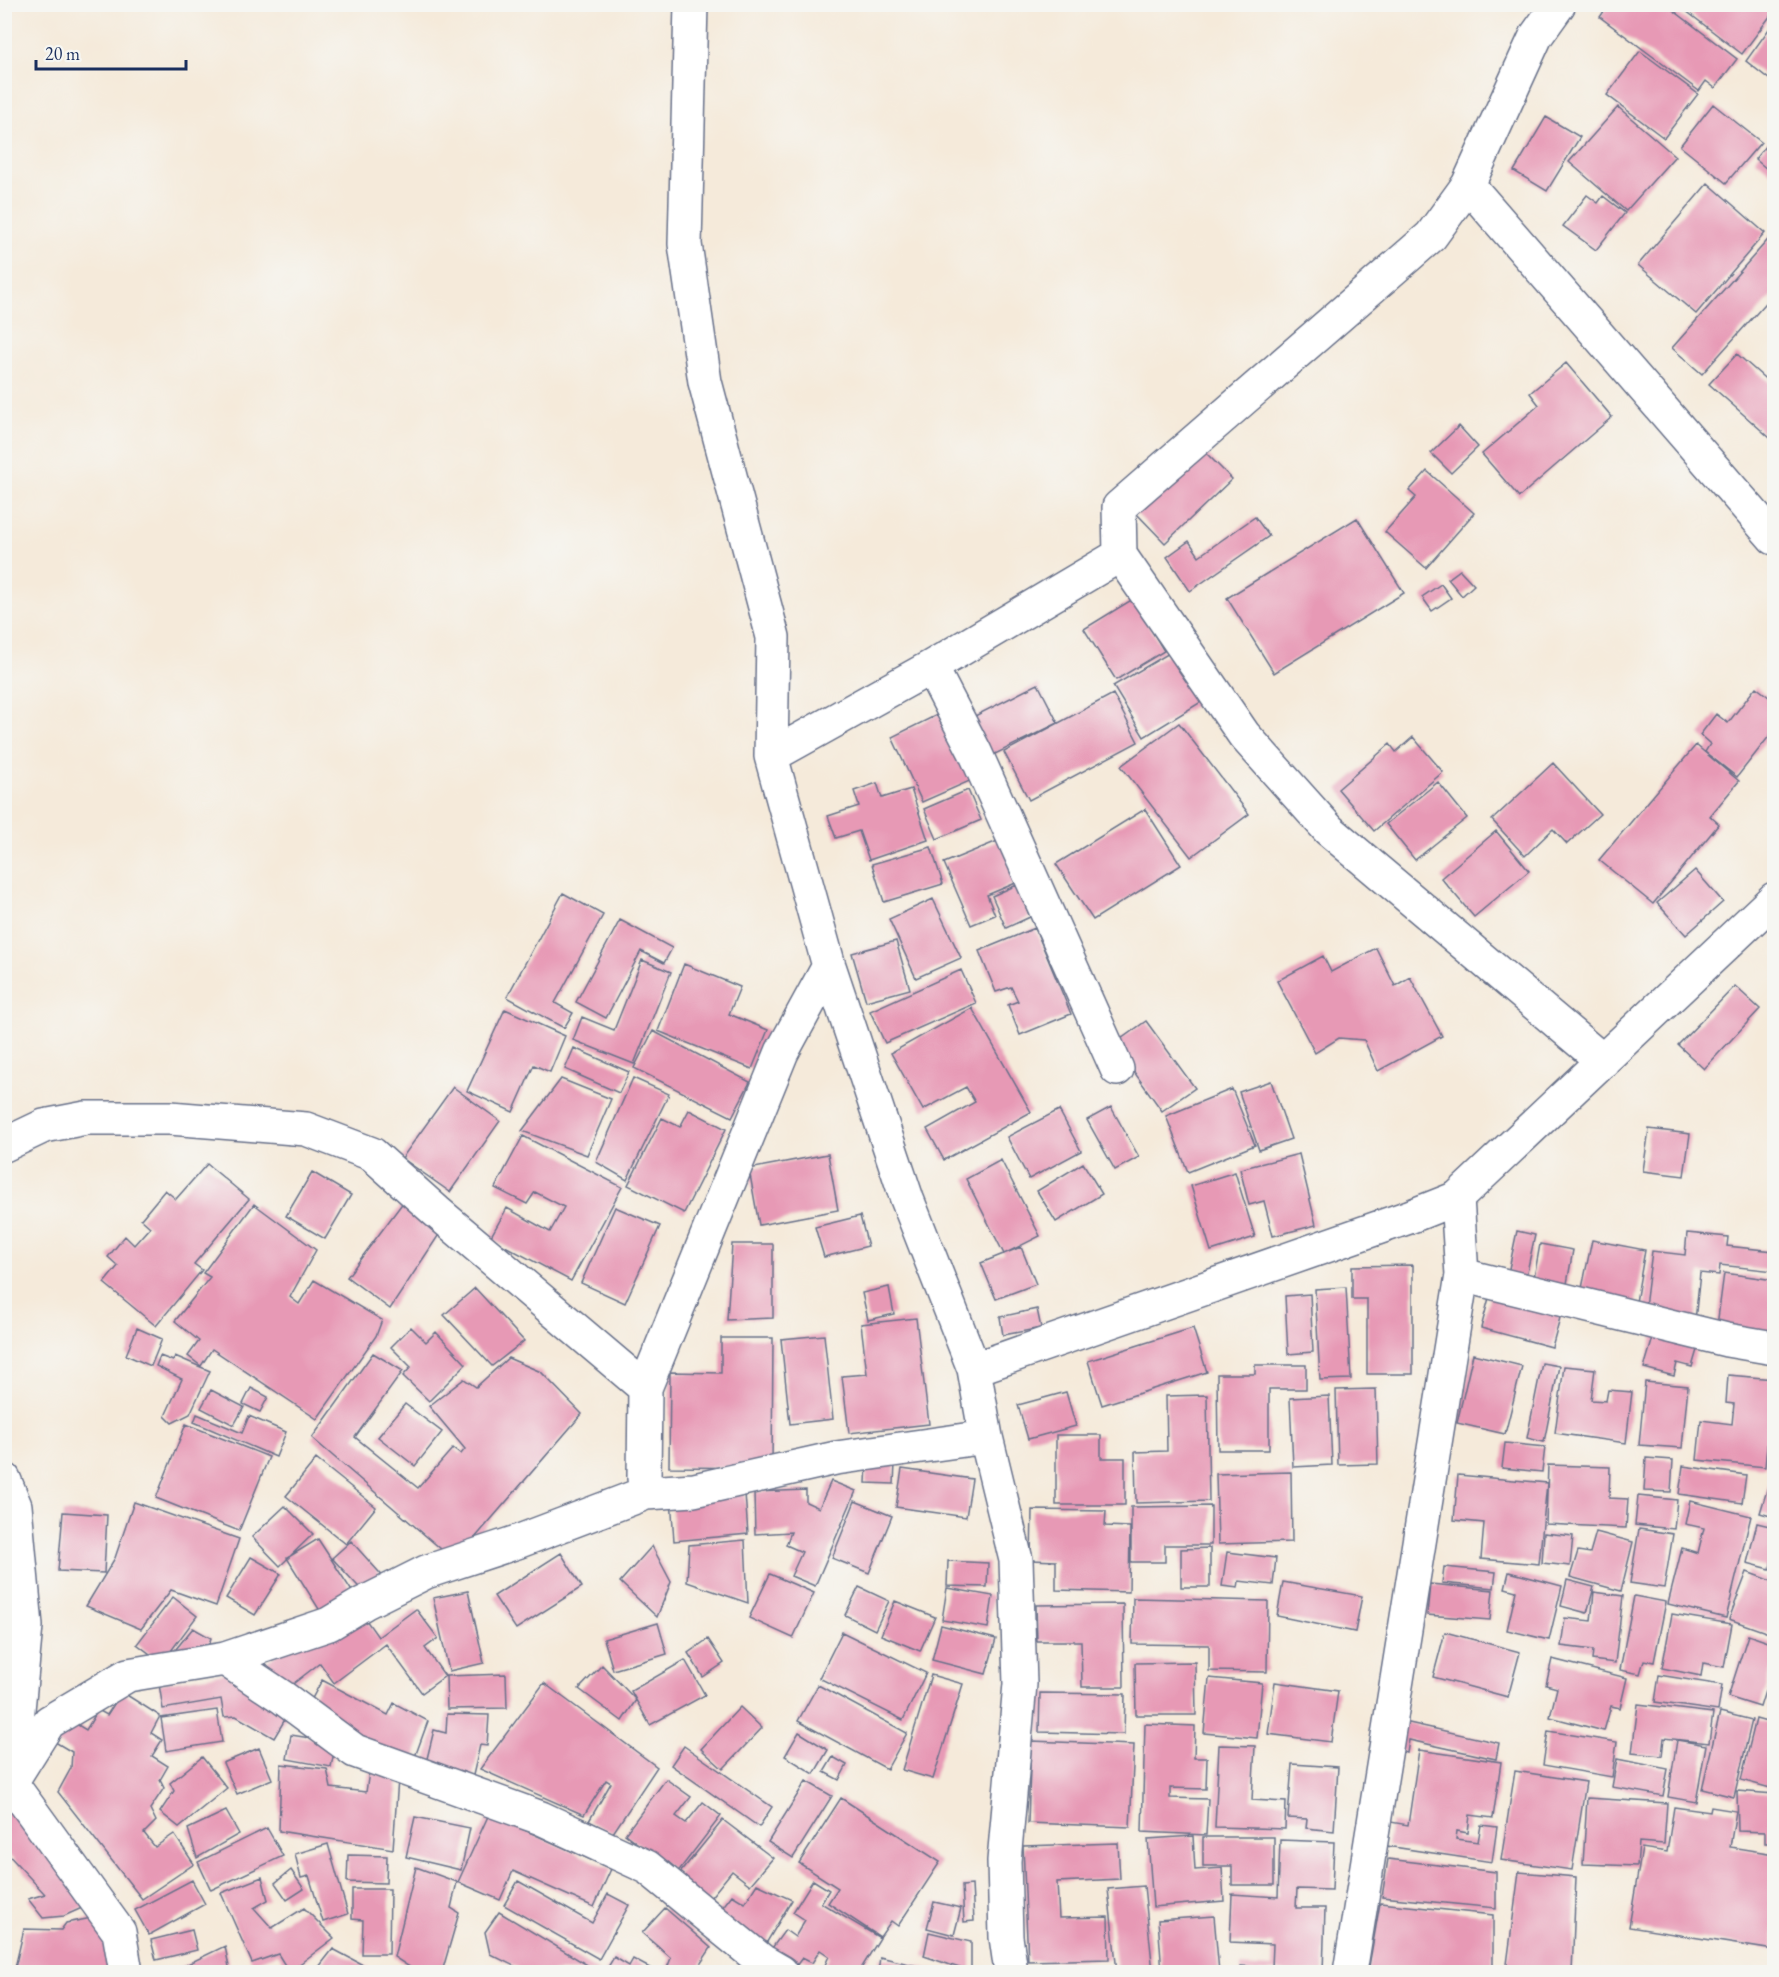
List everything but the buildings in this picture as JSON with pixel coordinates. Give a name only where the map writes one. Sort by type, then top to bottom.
[{"type":"street","points":[[691,4],[685,244],[705,382],[773,637],[771,756],[829,966],[908,1199],[974,1369],[986,1437],[1016,1560],[1020,1684],[1004,1861],[1006,1937],[1011,1972]]},
{"type":"street","points":[[1560,4],[1536,36],[1468,185],[1431,236],[1119,507],[1120,555],[1244,735],[1329,830],[1603,1061]]},
{"type":"street","points":[[1468,185],[1774,538]]},
{"type":"street","points":[[771,756],[931,667],[1120,555]]},
{"type":"street","points":[[931,667],[975,752],[1117,1069]]},
{"type":"street","points":[[974,1369],[1409,1217],[1457,1198],[1774,899]]},
{"type":"street","points":[[646,1493],[644,1478],[645,1388],[782,1052],[829,966]]},
{"type":"street","points":[[4,1145],[44,1126],[86,1118],[170,1118],[306,1129],[350,1145],[372,1154],[645,1388]]},
{"type":"street","points":[[1350,1972],[1462,1275],[1457,1198]]},
{"type":"street","points":[[1462,1275],[1727,1340],[1774,1348]]},
{"type":"street","points":[[8,1780],[49,1722],[128,1675],[225,1659],[329,1624],[364,1603],[426,1572],[518,1542],[646,1493],[694,1490],[836,1458],[986,1437]]},
{"type":"street","points":[[4,1479],[15,1506],[26,1626],[8,1780],[119,1932],[126,1972]]},
{"type":"street","points":[[225,1659],[282,1697],[355,1751],[541,1818],[647,1867],[762,1960],[781,1972]]}]
